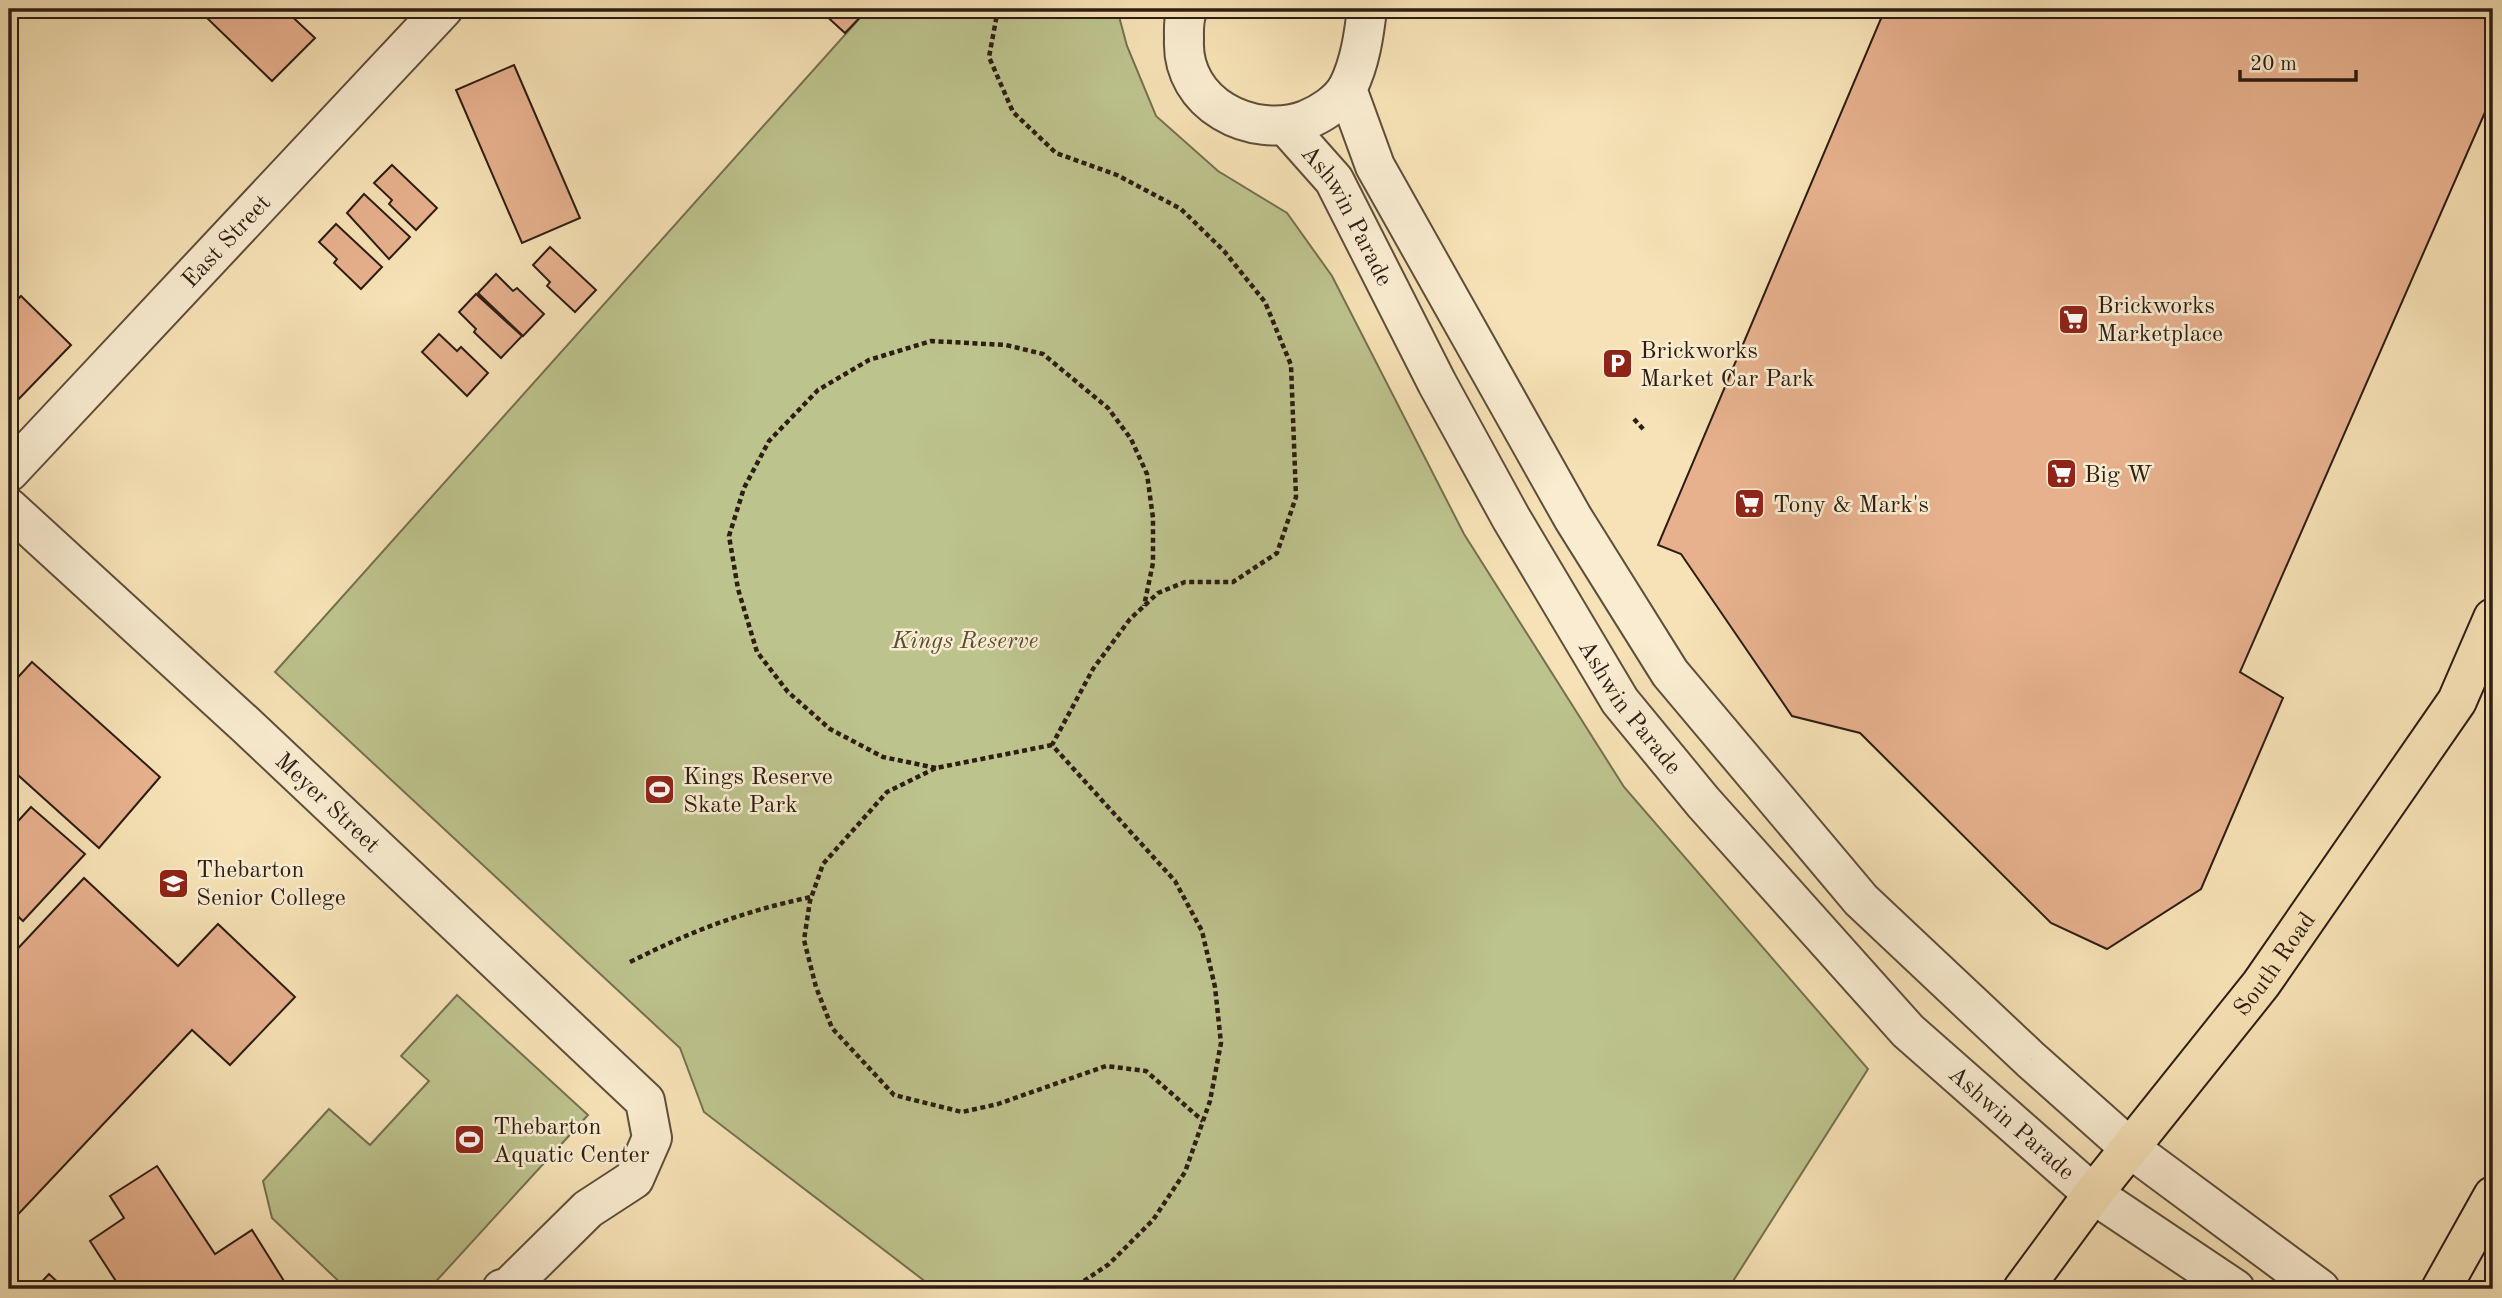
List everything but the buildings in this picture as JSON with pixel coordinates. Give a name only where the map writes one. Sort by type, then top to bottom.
[{"type":"highway","name":"South Road","points":[[2023,1289],[2093,1194],[2261,984],[2449,712],[2493,618]]},
{"type":"highway","points":[[2441,1289],[2493,1196]]},
{"type":"street","name":"East Street","points":[[9,471],[443,9]]},
{"type":"street","points":[[1185,11],[1183,51],[1196,84],[1211,102],[1219,110],[1251,125],[1287,127],[1321,114],[1347,89],[1362,19]]},
{"type":"street","name":"Ashwin Parade","points":[[1347,89],[1375,166],[1586,539],[1670,673],[1861,900],[2031,1060],[2131,1149],[2320,1289]]},
{"type":"street","name":"Ashwin Parade","points":[[1287,127],[1334,180],[1437,383],[1511,518],[1620,701],[1703,802],[1908,1031],[2093,1194],[2235,1289]]},
{"type":"street","name":"Meyer Street","points":[[9,508],[246,725],[645,1101],[652,1138],[635,1179],[588,1209],[509,1287],[502,1289]]},
{"type":"path","points":[[998,9],[989,57],[1013,112],[1056,153],[1117,175],[1181,209],[1224,251],[1265,302],[1291,365],[1296,497],[1277,554],[1233,582],[1185,582],[1158,593],[1130,619],[1093,668],[1052,745]]},
{"type":"path","points":[[936,768],[883,757],[830,729],[788,692],[757,652],[738,589],[729,536],[744,488],[769,441],[818,390],[869,360],[931,341],[1006,345],[1043,354],[1107,407],[1131,439],[1147,474],[1153,518],[1153,563],[1143,607]]},
{"type":"path","points":[[1634,419],[1645,431]]},
{"type":"path","points":[[1052,745],[936,768],[887,792],[851,828],[823,864],[812,897],[804,940],[816,987],[832,1028],[894,1095],[962,1112],[998,1104],[1106,1066],[1146,1071],[1203,1121]]},
{"type":"path","points":[[1052,745],[1175,881],[1202,931],[1216,986],[1221,1043],[1203,1121],[1185,1172],[1153,1220],[1109,1264],[1072,1289]]},
{"type":"path","points":[[630,962],[695,930],[751,910],[812,897]]},
{"type":"green space","name":"Kings Reserve","points":[[868,9],[1117,9],[1127,46],[1156,116],[1218,171],[1287,213],[1332,276],[1464,534],[1624,787],[1868,1069],[1728,1289],[935,1289],[704,1112],[680,1048],[275,672]]},
{"type":"green space","name":"Thebarton Aquatic Center","points":[[457,995],[588,1115],[429,1289],[347,1289],[272,1218],[263,1181],[329,1109],[370,1145],[429,1081],[401,1056]]},
{"type":"place","name":"Brickworks Marketplace","points":[[2074,319]]},
{"type":"place","name":"Brickworks Market Car Park","points":[[1617,364]]},
{"type":"place","name":"Big W","points":[[2061,474]]},
{"type":"place","name":"Tony & Mark's","points":[[1750,504]]},
{"type":"place","name":"Kings Reserve Skate Park","points":[[660,790]]},
{"type":"place","name":"Thebarton Senior College","points":[[173,883]]},
{"type":"place","name":"Thebarton Aquatic Center","points":[[470,1140]]}]
